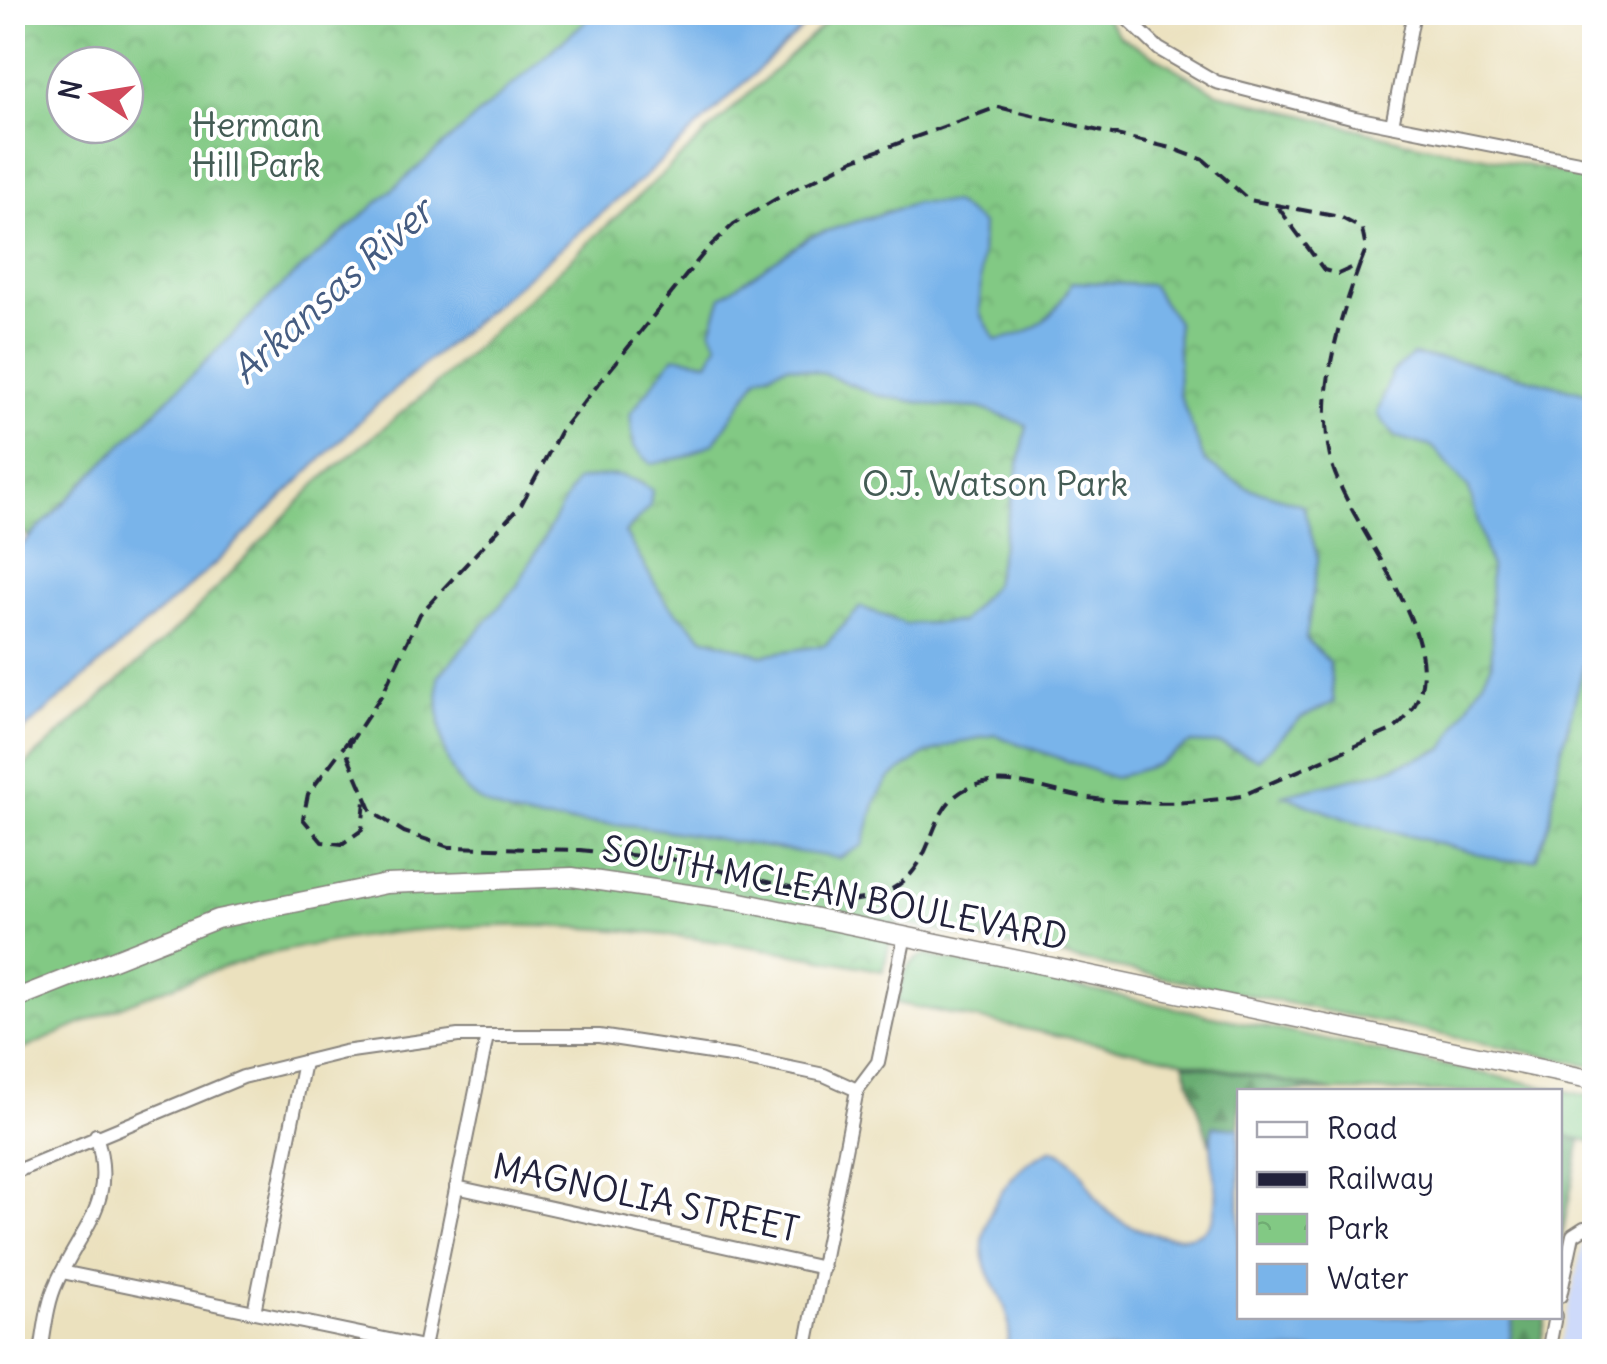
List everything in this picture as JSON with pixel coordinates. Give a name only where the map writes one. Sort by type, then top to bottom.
[{"type":"main road","name":"SOUTH MCLEAN BOULEVARD","points":[[12,1000],[218,919],[386,884],[572,876],[736,901],[1594,1080]]},
{"type":"street","points":[[1120,12],[1159,48],[1216,82],[1392,125],[1594,165]]},
{"type":"street","points":[[1392,125],[1414,12]]},
{"type":"street","points":[[806,1352],[857,1090],[878,1062],[905,936]]},
{"type":"street","points":[[423,1349],[488,1036]]},
{"type":"street","points":[[12,1173],[243,1077],[304,1062],[439,1039],[619,1039],[807,1071],[842,1080],[857,1090]]},
{"type":"street","points":[[254,1312],[304,1062]]},
{"type":"street","points":[[41,1352],[62,1272],[102,1195],[105,1169],[96,1135]]},
{"type":"street","name":"MAGNOLIA STREET","points":[[456,1188],[822,1268]]},
{"type":"street","points":[[1562,1285],[1570,1242],[1578,1230],[1594,1230]]},
{"type":"street","points":[[62,1272],[448,1352]]},
{"type":"street","points":[[1548,1352],[1554,1319]]},
{"type":"shaded area","points":[[1584,1239],[1594,1239],[1594,1351],[1559,1351]]},
{"type":"green space","name":"Herman Hill Park","points":[[14,13],[595,13],[30,538],[13,522]]},
{"type":"green space","name":"O.J. Watson Park","points":[[836,13],[1102,13],[1120,36],[1218,93],[1404,141],[1594,179],[1594,1066],[895,922],[883,971],[729,943],[580,928],[429,929],[353,938],[274,953],[209,972],[13,1054],[12,777],[182,624],[319,481],[434,386]]},
{"type":"green space","points":[[925,955],[1556,1089],[1322,1089],[897,1003],[907,968]]},
{"type":"green space","points":[[1184,1063],[1321,1089],[1237,1089],[1237,1128],[1213,1126],[1209,1142]]},
{"type":"green space","points":[[1562,1090],[1594,1097],[1594,1142],[1562,1135]]},
{"type":"green space","points":[[1562,1135],[1581,1139],[1562,1236]]},
{"type":"green space","points":[[1513,1319],[1546,1319],[1539,1351],[1508,1352]]},
{"type":"water","name":"Arkansas River","points":[[596,12],[819,13],[643,178],[374,407],[218,561],[13,740],[13,554],[275,292]]},
{"type":"water","points":[[916,203],[954,203],[982,224],[980,313],[996,340],[1042,322],[1072,282],[1151,285],[1177,322],[1179,393],[1205,462],[1245,487],[1303,505],[1318,559],[1306,639],[1329,662],[1334,702],[1301,718],[1258,759],[1221,744],[1191,743],[1156,765],[1114,778],[995,735],[959,742],[923,755],[889,779],[877,798],[863,845],[839,858],[644,827],[539,820],[480,801],[455,777],[448,761],[440,728],[438,677],[517,586],[576,481],[615,476],[652,490],[650,506],[625,533],[665,601],[703,637],[761,655],[825,645],[861,607],[905,624],[961,622],[994,584],[1027,425],[980,408],[939,406],[877,395],[825,374],[788,365],[758,377],[715,442],[685,457],[651,464],[634,447],[630,414],[674,356],[708,362],[718,344],[711,330],[722,296],[811,236]]},
{"type":"water","points":[[1412,355],[1464,362],[1594,395],[1594,627],[1558,763],[1550,821],[1536,859],[1504,861],[1346,819],[1283,795],[1380,772],[1444,749],[1492,664],[1490,566],[1469,489],[1433,447],[1396,437],[1377,414],[1392,373]]},
{"type":"water","points":[[1213,1126],[1237,1128],[1237,1319],[1513,1319],[1508,1351],[1005,1351],[1009,1329],[1006,1311],[985,1263],[983,1244],[987,1222],[1017,1172],[1053,1149],[1073,1162],[1100,1204],[1119,1220],[1149,1233],[1183,1237],[1209,1225],[1215,1211]]},
{"type":"railway","points":[[1278,207],[1324,270],[1338,274],[1360,264],[1366,249],[1362,229],[1340,217],[1249,200],[1204,160],[1171,148],[998,107],[855,159],[734,224],[708,248],[560,432],[521,505],[420,614],[383,693],[350,743],[348,756],[372,812],[404,832],[449,847],[580,850],[671,859],[849,901],[880,894],[902,882],[916,867],[952,799],[983,783],[1032,785],[1081,797],[1132,802],[1223,799],[1241,796],[1394,729],[1417,700],[1423,668],[1416,632],[1339,483],[1326,428],[1332,356],[1360,264]]},
{"type":"railway","points":[[351,737],[308,794],[303,819],[322,842],[342,844],[362,830],[365,801]]}]
